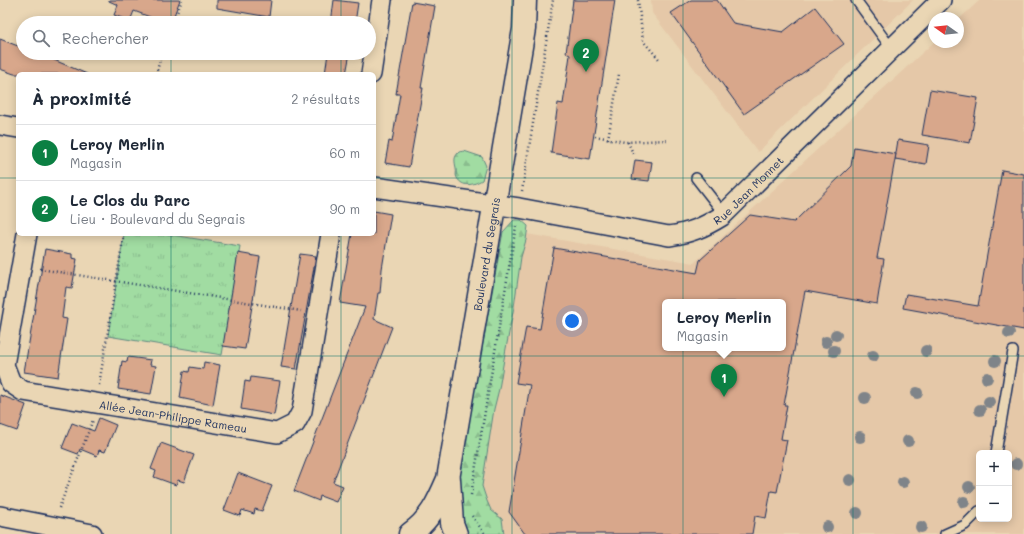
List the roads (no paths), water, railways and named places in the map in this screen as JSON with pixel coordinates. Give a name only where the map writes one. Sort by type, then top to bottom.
[{"type":"street","points":[[376,40],[382,0]]},
{"type":"street","name":"Boulevard du Segrais","points":[[456,534],[452,523],[448,479],[524,29],[525,0]]},
{"type":"street","name":"Boulevard du Segrais","points":[[524,29],[534,0]]},
{"type":"street","name":"Rue Jean Monnet","points":[[376,187],[495,205],[669,236],[685,234],[701,228],[724,214],[941,0]]},
{"type":"street","points":[[371,72],[373,60]]},
{"type":"street","points":[[0,125],[16,128]]},
{"type":"street","name":"Allée Jean-Philippe Rameau","points":[[27,236],[4,365],[11,383],[23,391],[277,433],[295,424],[302,411],[331,236]]},
{"type":"street","name":"Boulevard du Segrais","points":[[410,534],[421,526],[432,513],[448,479]]},
{"type":"street","points":[[0,516],[92,534]]},
{"type":"lane","points":[[856,0],[891,48]]},
{"type":"lane","points":[[696,178],[724,214]]},
{"type":"lane","points":[[996,450],[1013,351]]},
{"type":"lane","points":[[945,534],[965,525],[976,514]]},
{"type":"place","name":"Le Clos du Parc","points":[[586,72]]},
{"type":"place","name":"Leroy Merlin","points":[[724,397]]}]
